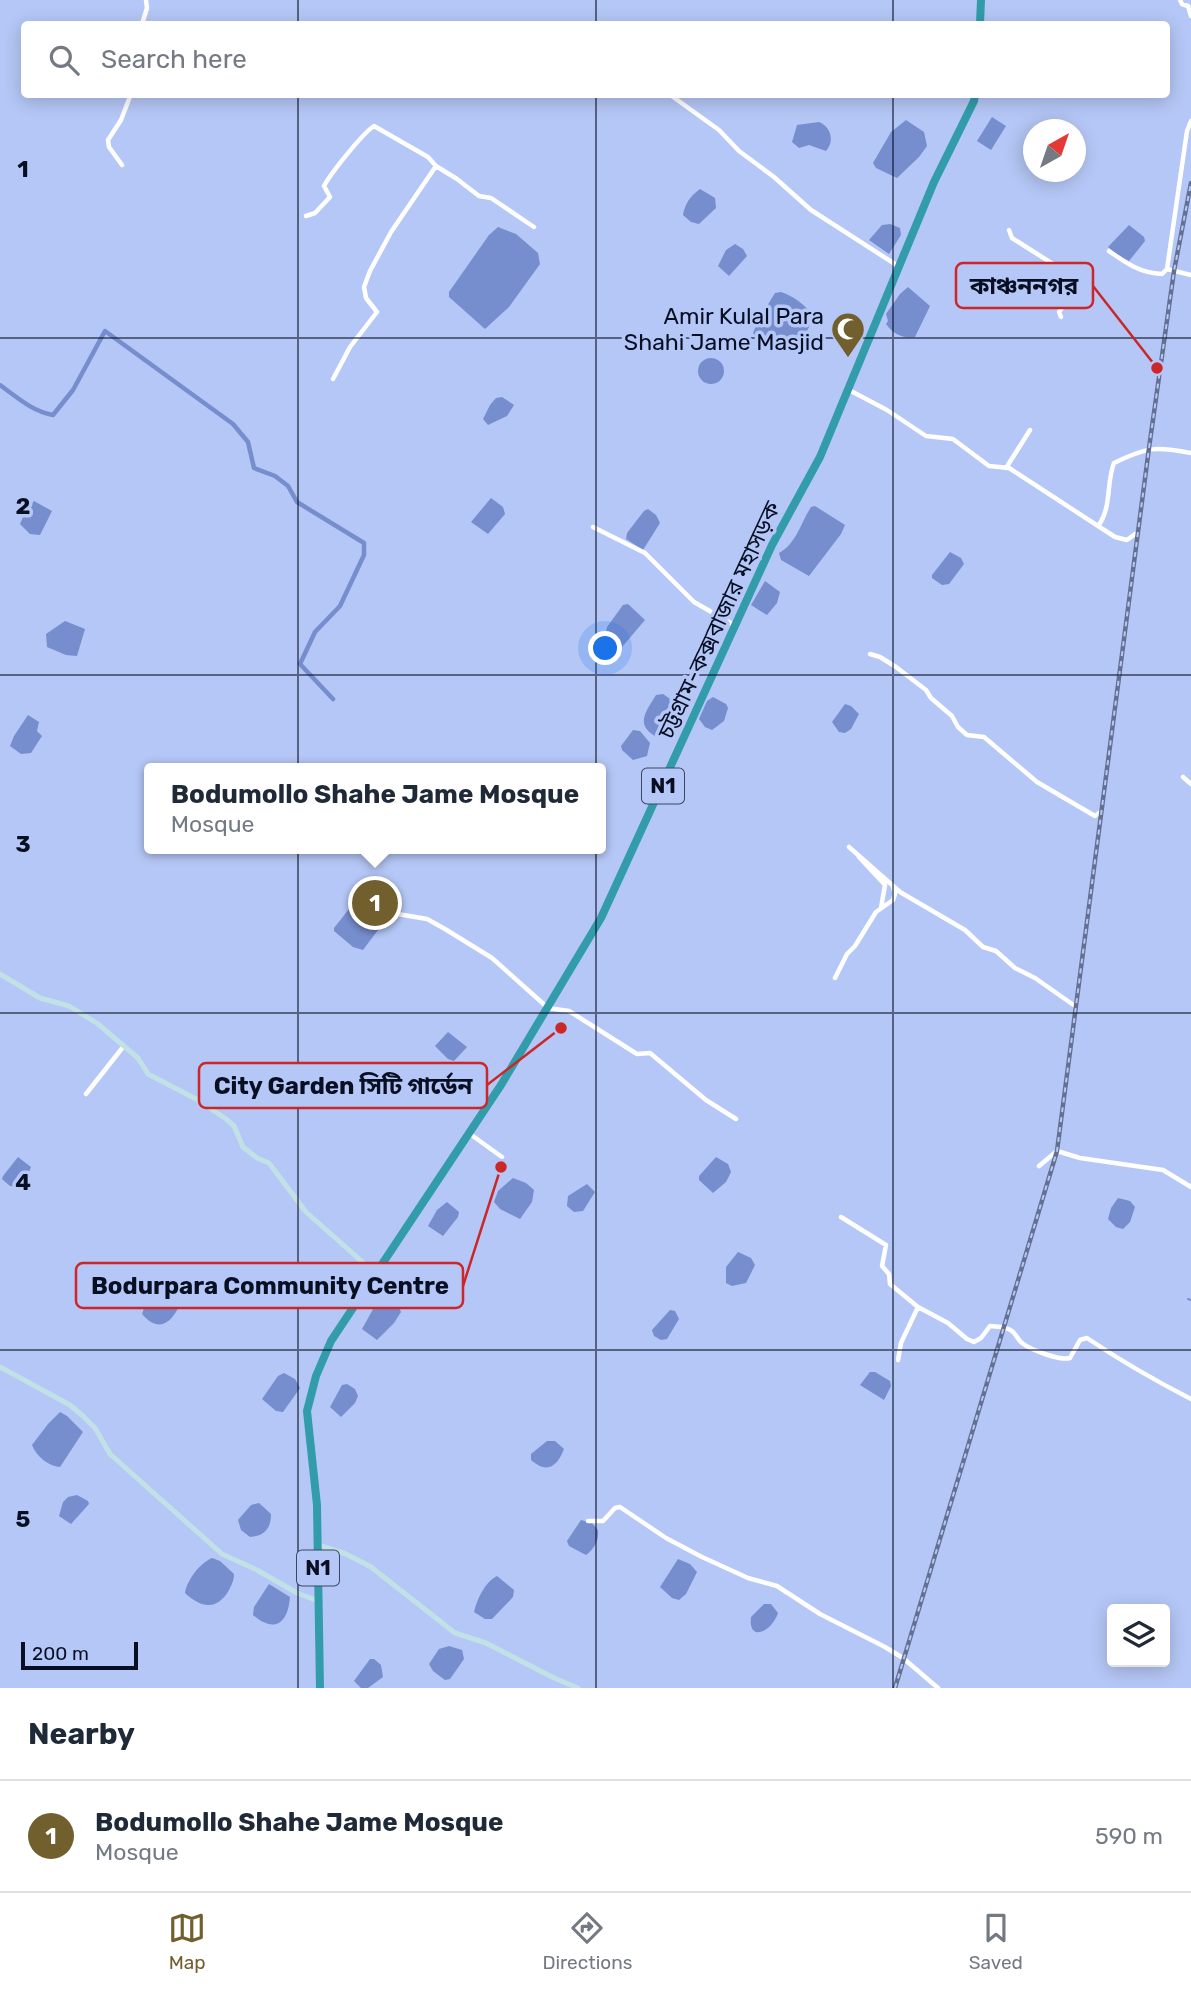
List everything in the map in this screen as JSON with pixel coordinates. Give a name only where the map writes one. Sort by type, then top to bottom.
[{"type":"highway","points":[[980,21],[981,0]]},
{"type":"highway","name":"চট্টগ্রাম-কক্সবাজার মহাসড়ক","points":[[320,1688],[317,1505],[307,1411],[316,1376],[331,1341],[469,1134],[601,918],[772,545],[820,457],[898,266],[973,98]]},
{"type":"street","points":[[143,21],[147,8],[146,0]]},
{"type":"street","points":[[1180,0],[1188,6],[1191,16]]},
{"type":"street","points":[[122,165],[109,147],[108,140],[121,120],[129,98]]},
{"type":"street","points":[[674,98],[719,130],[739,151],[766,170],[811,210],[898,266]]},
{"type":"street","points":[[1109,251],[1143,272],[1160,274],[1167,269],[1187,131],[1191,121]]},
{"type":"street","points":[[306,216],[315,213],[330,197],[324,187],[330,175],[374,126],[428,157],[436,166],[457,178],[479,196],[491,198],[534,227]]},
{"type":"street","points":[[333,379],[350,347],[377,312],[366,298],[364,287],[370,271],[391,232],[436,166]]},
{"type":"street","points":[[1009,230],[1012,238],[1072,276],[1070,296],[1059,312],[1061,317]]},
{"type":"street","points":[[1167,269],[1191,275]]},
{"type":"street","points":[[849,390],[887,410],[926,436],[953,439],[961,443],[982,462],[989,466],[1006,468],[1122,540],[1128,540],[1135,534]]},
{"type":"street","points":[[1006,468],[1030,430]]},
{"type":"street","points":[[1098,526],[1104,517],[1114,463],[1149,448],[1168,447],[1191,453]]},
{"type":"street","points":[[593,527],[645,553],[694,602],[735,625]]},
{"type":"street","points":[[870,654],[896,667],[926,690],[967,735],[985,737],[1051,791],[1095,816],[1099,813]]},
{"type":"street","points":[[1183,777],[1191,784]]},
{"type":"street","points":[[881,909],[885,885],[851,848],[893,886],[965,930],[983,947],[996,951],[1015,968],[1035,978],[1075,1006]]},
{"type":"street","points":[[835,978],[876,912],[893,900],[893,886]]},
{"type":"street","points":[[386,912],[427,919],[475,946],[548,1008],[569,1010],[637,1054],[650,1053],[706,1100],[736,1119]]},
{"type":"street","points":[[0,974],[40,998],[69,1006],[97,1024],[138,1058],[148,1074],[198,1100],[234,1126],[243,1147],[269,1163],[306,1212],[376,1274]]},
{"type":"street","points":[[86,1094],[123,1046]]},
{"type":"street","points":[[469,1134],[502,1157]]},
{"type":"street","points":[[1039,1166],[1057,1151],[1080,1158],[1163,1170],[1191,1187]]},
{"type":"street","points":[[841,1217],[886,1245],[882,1265],[889,1274],[891,1287],[918,1307],[948,1323],[967,1339],[974,1342],[981,1338],[990,1326],[1004,1327],[1015,1333],[1020,1342],[1063,1360],[1070,1358],[1080,1340],[1087,1338],[1155,1381],[1191,1399]]},
{"type":"street","points":[[898,1360],[901,1343],[918,1307]]},
{"type":"street","points":[[0,1367],[70,1405],[95,1429],[110,1454],[215,1549],[318,1601]]},
{"type":"street","points":[[588,1521],[603,1521],[615,1508],[620,1507],[666,1538],[748,1578],[776,1586],[820,1614],[885,1647],[903,1658],[938,1688]]},
{"type":"street","points":[[318,1545],[346,1554],[371,1567],[455,1633],[486,1643],[578,1688]]},
{"type":"water","points":[[992,117],[1006,126],[991,150],[977,141]]},
{"type":"water","points":[[906,120],[924,132],[927,146],[897,178],[876,168],[873,163],[891,132]]},
{"type":"water","points":[[819,122],[826,127],[830,135],[826,151],[809,145],[799,148],[792,142],[797,125]]},
{"type":"water","points":[[700,189],[715,198],[716,208],[699,224],[691,222],[683,215],[688,200]]},
{"type":"water","points":[[890,224],[900,228],[901,235],[889,254],[869,240],[882,225]]},
{"type":"water","points":[[1129,225],[1144,237],[1145,241],[1129,261],[1108,247]]},
{"type":"water","points":[[498,227],[516,234],[538,253],[540,264],[509,307],[485,329],[449,297],[449,292],[489,235]]},
{"type":"water","points":[[735,244],[743,249],[747,256],[729,276],[718,266],[726,250]]},
{"type":"water","points":[[908,287],[930,306],[915,337],[898,335],[886,324],[886,314]]},
{"type":"water","points":[[781,292],[799,302],[814,317],[807,331],[788,351],[753,333],[775,293]]},
{"type":"water","points":[[711,358],[720,362],[724,371],[720,380],[711,384],[702,380],[698,371],[702,362]]},
{"type":"water","points":[[502,397],[514,405],[507,416],[488,425],[483,419],[490,405],[496,398]]},
{"type":"water","points":[[491,498],[503,507],[505,514],[488,534],[471,522]]},
{"type":"water","points":[[34,501],[52,511],[40,535],[30,534],[20,524],[26,510]]},
{"type":"water","points":[[815,506],[845,525],[809,576],[781,560],[779,553],[790,544],[811,507]]},
{"type":"water","points":[[648,509],[656,515],[660,523],[643,550],[626,539],[627,533]]},
{"type":"water","points":[[950,552],[961,558],[964,564],[949,584],[942,585],[932,578],[932,575]]},
{"type":"water","points":[[765,581],[780,592],[777,603],[767,615],[751,605]]},
{"type":"water","points":[[628,604],[645,620],[622,647],[606,632],[623,605]]},
{"type":"water","points":[[65,621],[85,629],[77,656],[66,655],[47,647],[46,634]]},
{"type":"water","points":[[663,694],[679,705],[675,712],[678,716],[668,731],[659,738],[646,729],[644,719],[656,695]]},
{"type":"water","points":[[713,697],[728,708],[724,721],[712,730],[705,727],[699,719],[707,701]]},
{"type":"water","points":[[845,704],[859,714],[851,729],[845,733],[839,732],[832,722]]},
{"type":"water","points":[[28,715],[39,722],[37,731],[42,736],[31,753],[21,754],[10,746]]},
{"type":"water","points":[[633,730],[640,731],[650,743],[647,756],[633,760],[621,746]]},
{"type":"water","points":[[353,904],[363,906],[381,921],[381,926],[363,950],[353,947],[334,931]]},
{"type":"water","points":[[448,1032],[467,1047],[454,1061],[448,1059],[435,1046]]},
{"type":"water","points":[[18,1157],[31,1167],[21,1183],[16,1187],[10,1186],[2,1179]]},
{"type":"water","points":[[716,1157],[728,1164],[731,1172],[726,1182],[713,1193],[699,1180],[699,1176]]},
{"type":"water","points":[[513,1178],[526,1183],[534,1190],[532,1202],[520,1219],[500,1209],[494,1202],[498,1191]]},
{"type":"water","points":[[587,1184],[595,1192],[583,1211],[574,1212],[567,1206],[568,1196]]},
{"type":"water","points":[[1118,1198],[1130,1201],[1135,1207],[1130,1222],[1123,1229],[1116,1227],[1108,1219]]},
{"type":"water","points":[[447,1202],[459,1212],[443,1236],[428,1226],[437,1210]]},
{"type":"water","points":[[738,1252],[751,1258],[755,1265],[746,1283],[732,1286],[726,1283],[726,1267]]},
{"type":"water","points":[[172,1278],[183,1288],[184,1293],[178,1309],[169,1321],[157,1324],[142,1314],[148,1297],[158,1283]]},
{"type":"water","points":[[384,1294],[397,1303],[401,1312],[377,1340],[362,1329]]},
{"type":"water","points":[[670,1310],[675,1311],[679,1319],[667,1339],[661,1340],[654,1336],[652,1330]]},
{"type":"water","points":[[870,1372],[890,1381],[891,1386],[884,1400],[860,1385]]},
{"type":"water","points":[[284,1373],[295,1379],[300,1388],[283,1412],[276,1411],[262,1399],[278,1376]]},
{"type":"water","points":[[347,1384],[355,1389],[358,1396],[341,1417],[330,1407],[342,1385]]},
{"type":"water","points":[[60,1412],[83,1432],[60,1467],[43,1460],[32,1445]]},
{"type":"water","points":[[547,1441],[555,1441],[564,1449],[555,1464],[542,1467],[531,1460],[531,1454]]},
{"type":"water","points":[[77,1495],[89,1504],[71,1524],[59,1516],[63,1502],[68,1497]]},
{"type":"water","points":[[259,1503],[271,1514],[270,1523],[263,1533],[250,1537],[241,1530],[238,1520],[251,1505]]},
{"type":"water","points":[[581,1520],[592,1523],[598,1530],[596,1544],[586,1555],[569,1546],[567,1541]]},
{"type":"water","points":[[212,1558],[220,1561],[234,1576],[224,1597],[208,1605],[197,1602],[185,1593],[195,1572]]},
{"type":"water","points":[[678,1559],[690,1564],[697,1572],[686,1594],[679,1600],[672,1598],[660,1587]]},
{"type":"water","points":[[497,1576],[514,1590],[513,1597],[492,1619],[485,1619],[474,1612],[475,1607],[485,1587]]},
{"type":"water","points":[[269,1584],[290,1597],[283,1619],[274,1625],[253,1615],[254,1607]]},
{"type":"water","points":[[764,1604],[771,1604],[778,1613],[766,1630],[756,1632],[751,1625],[751,1617]]},
{"type":"water","points":[[449,1646],[462,1650],[464,1659],[450,1679],[445,1680],[433,1671],[429,1664],[439,1649]]},
{"type":"water","points":[[370,1659],[381,1665],[383,1677],[368,1688],[361,1688],[354,1681]]},
{"type":"waterway","points":[[0,385],[32,407],[53,415],[73,390],[105,331],[233,424],[248,442],[254,468],[275,476],[288,486],[297,502],[364,543],[364,555],[340,606],[315,632],[300,664],[333,699]]},
{"type":"railway","points":[[895,1688],[1057,1151],[1149,448],[1174,271],[1191,183]]},
{"type":"place","name":"Amir Kulal Para Shahi Jame Masjid","points":[[848,359]]},
{"type":"place","name":"কাঞ্চননগর","points":[[1157,368]]},
{"type":"place","name":"Bodumollo Shahe Jame Mosque","points":[[375,903]]},
{"type":"place","name":"City Garden সিটি গার্ডেন","points":[[561,1028]]},
{"type":"place","name":"Bodurpara Community Centre","points":[[501,1167]]}]
